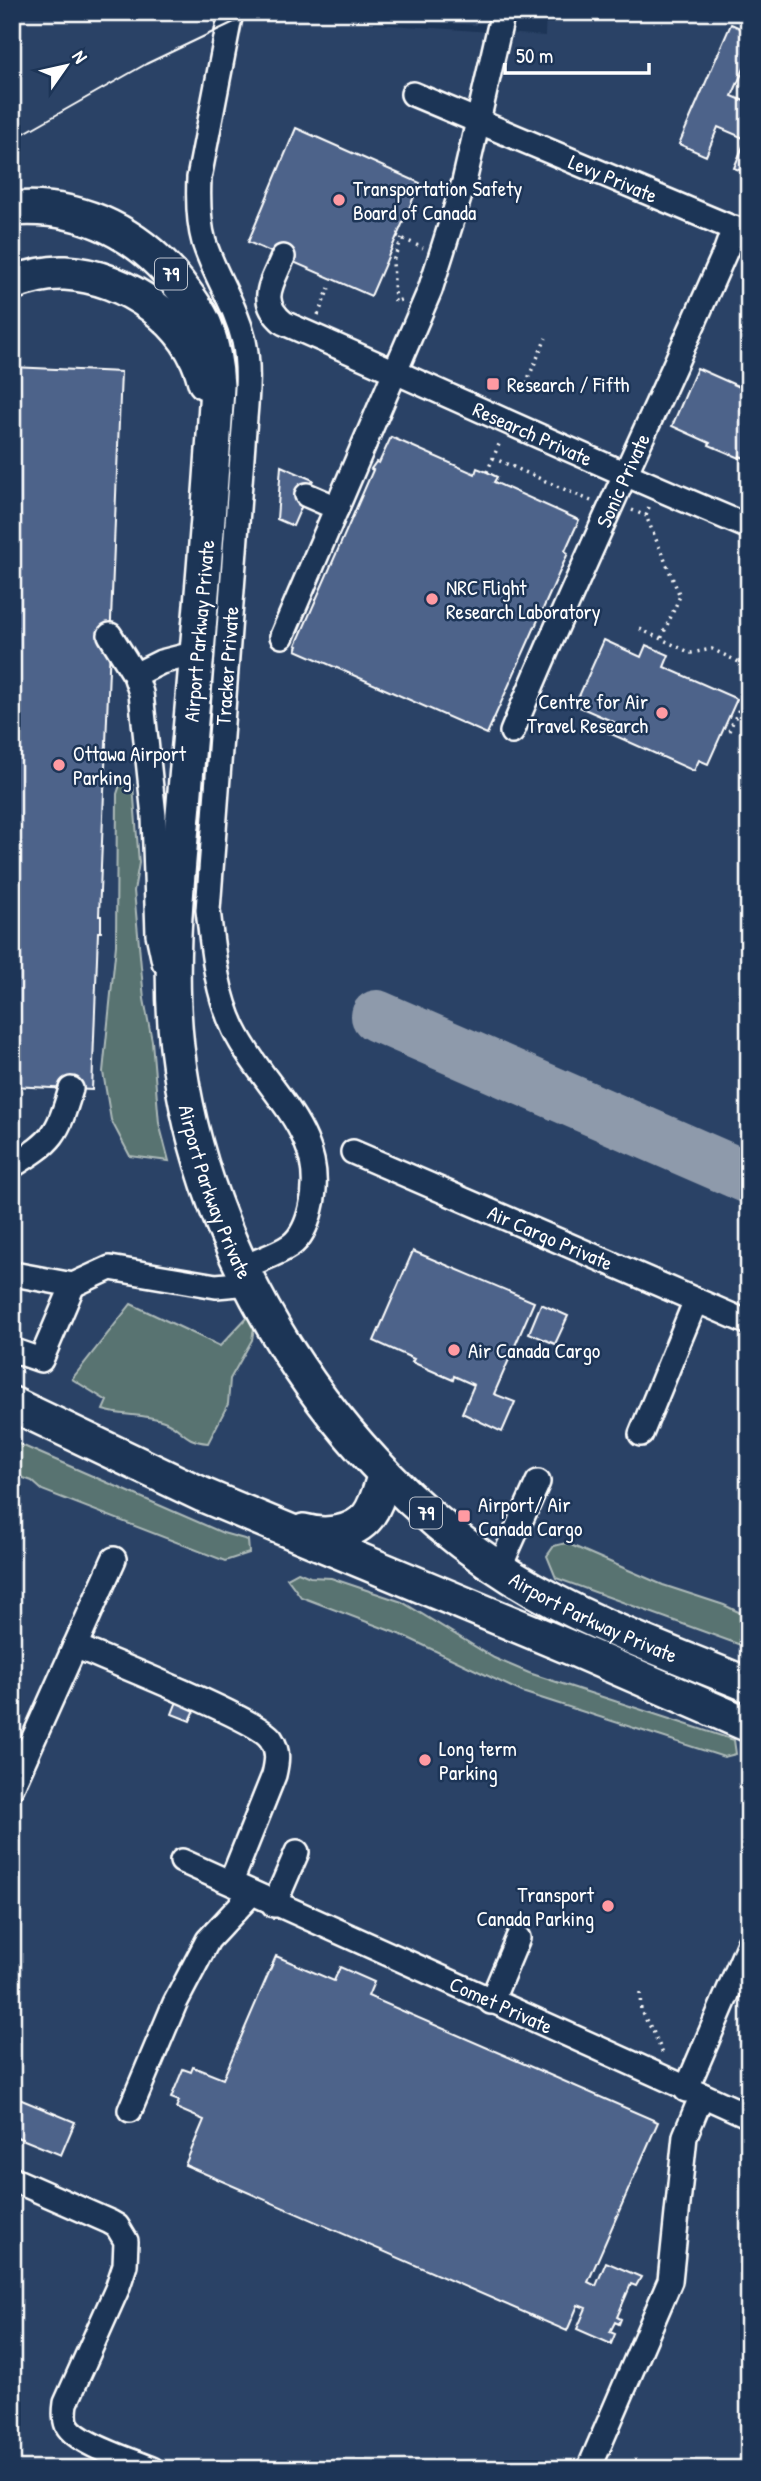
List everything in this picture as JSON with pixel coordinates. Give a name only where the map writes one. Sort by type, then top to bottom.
[{"type":"highway","name":"Airport Parkway Private","points":[[12,209],[61,210],[110,226],[130,237],[154,255],[176,279],[205,325],[213,348],[217,386],[214,440],[175,917],[175,1009],[181,1076],[194,1139],[212,1197],[246,1275],[279,1336],[317,1392],[385,1474],[432,1518],[499,1569],[543,1595],[607,1627],[749,1685]]},
{"type":"highway","name":"Airport Parkway Private","points":[[12,283],[47,274],[75,274],[102,279],[145,301],[181,334],[194,355],[205,384],[214,440]]},
{"type":"highway","name":"Airport Parkway Private","points":[[12,1404],[258,1518],[749,1725]]},
{"type":"highway","name":"Airport Parkway Private","points":[[12,1419],[94,1444]]},
{"type":"highway","points":[[258,1518],[310,1532],[344,1531],[368,1517],[385,1474]]},
{"type":"street","name":"Tracker Private","points":[[231,12],[198,201],[204,241],[233,303],[247,366],[208,910],[216,979],[223,1002],[235,1031],[263,1076],[304,1132],[312,1156],[316,1185],[309,1218],[292,1244],[246,1275]]},
{"type":"street","points":[[282,636],[430,290],[464,182],[503,12]]},
{"type":"street","name":"Levy Private","points":[[413,94],[741,232]]},
{"type":"street","name":"Sonic Private","points":[[512,732],[721,263],[741,232]]},
{"type":"street","name":"Research Private","points":[[283,257],[267,297],[271,311],[284,323],[749,527]]},
{"type":"street","points":[[307,495],[337,508]]},
{"type":"street","points":[[110,627],[141,693],[154,816],[158,934],[175,1009]]},
{"type":"street","points":[[131,668],[197,653]]},
{"type":"street","points":[[12,1166],[44,1146],[61,1125],[71,1089]]},
{"type":"street","name":"Air Cargo Private","points":[[352,1152],[749,1323]]},
{"type":"street","points":[[12,1276],[72,1285],[110,1268],[216,1286],[246,1275]]},
{"type":"street","points":[[12,1350],[41,1360],[72,1285]]},
{"type":"street","points":[[640,1434],[696,1300]]},
{"type":"street","points":[[499,1569],[538,1482]]},
{"type":"street","points":[[12,1787],[114,1559]]},
{"type":"street","points":[[75,1646],[227,1713],[265,1732],[271,1738],[278,1759],[274,1775],[231,1882]]},
{"type":"street","points":[[274,1905],[297,1852]]},
{"type":"street","name":"Comet Private","points":[[182,1861],[231,1882],[274,1905],[749,2116]]},
{"type":"street","points":[[130,2110],[175,2003],[208,1940],[251,1894]]},
{"type":"street","points":[[491,2002],[518,1938]]},
{"type":"street","points":[[589,2469],[670,2281],[685,2136],[694,2092],[749,1942]]},
{"type":"street","points":[[12,2179],[110,2222],[122,2233],[127,2250],[125,2265],[66,2403],[65,2419],[74,2434],[81,2439],[152,2469]]},
{"type":"path","points":[[397,236],[442,256]]},
{"type":"path","points":[[402,239],[393,261],[395,302],[430,290]]},
{"type":"path","points":[[310,335],[329,288]]},
{"type":"path","points":[[523,390],[546,338]]},
{"type":"path","points":[[487,472],[501,440]]},
{"type":"path","points":[[493,458],[590,501],[627,507],[646,516],[680,596],[661,639]]},
{"type":"path","points":[[646,516],[656,488]]},
{"type":"path","points":[[640,629],[691,653],[712,649],[749,667]]},
{"type":"path","points":[[729,731],[749,687]]},
{"type":"path","points":[[640,1993],[641,2012],[663,2054]]},
{"type":"shaded area","points":[[12,12],[251,12],[251,15],[545,36],[546,12],[749,12],[749,2469],[12,2469]]},
{"type":"shaded area","points":[[292,12],[477,12],[476,25]]},
{"type":"green space","points":[[121,782],[133,785],[139,863],[134,891],[144,999],[152,1041],[159,1123],[169,1161],[130,1156],[111,1120],[103,1072],[116,945],[117,794]]},
{"type":"green space","points":[[131,1304],[220,1346],[250,1314],[254,1328],[252,1340],[230,1379],[228,1404],[208,1443],[193,1440],[164,1421],[103,1410],[107,1401],[72,1379]]},
{"type":"green space","points":[[12,1441],[223,1533],[248,1540],[249,1553],[225,1561],[42,1490],[32,1481],[12,1474]]},
{"type":"green space","points":[[566,1543],[663,1585],[724,1605],[749,1617],[749,1648],[556,1578],[547,1556],[554,1546]]},
{"type":"green space","points":[[298,1572],[310,1577],[331,1578],[402,1602],[494,1658],[529,1673],[734,1740],[736,1754],[724,1757],[522,1692],[404,1636],[301,1597],[287,1578]]},
{"type":"building","points":[[731,24],[749,32],[749,57],[732,96],[749,103],[749,174],[734,168],[746,139],[718,127],[706,156],[679,144]]},
{"type":"building","name":"Transportation Safety Board of Canada","points":[[296,128],[420,183],[371,296],[248,242]]},
{"type":"building","name":"Ottawa Airport Parking","points":[[12,367],[121,372],[99,916],[101,932],[98,932],[92,1090],[12,1086]]},
{"type":"building","points":[[697,368],[749,391],[749,460],[709,445],[710,443],[672,426]]},
{"type":"building","name":"NRC Flight Research Laboratory","points":[[391,437],[475,474],[477,468],[487,472],[497,477],[494,482],[579,520],[565,551],[568,553],[487,734],[296,650],[373,470],[371,469],[376,462],[379,463]]},
{"type":"building","points":[[281,466],[313,480],[293,526],[277,519]]},
{"type":"building","name":"Centre for Air Travel Research","points":[[604,640],[641,657],[646,645],[669,655],[664,667],[737,699],[708,764],[699,760],[694,771],[609,733],[614,722],[575,705]]},
{"type":"building","name":"Air Canada Cargo","points":[[413,1251],[534,1302],[494,1394],[515,1402],[502,1432],[462,1413],[474,1385],[454,1376],[453,1380],[412,1362],[414,1359],[374,1341]]},
{"type":"building","points":[[541,1304],[568,1316],[555,1344],[529,1333]]},
{"type":"building","points":[[186,1679],[205,1688],[190,1721],[172,1714]]},
{"type":"building","points":[[276,1956],[334,1981],[340,1967],[374,1982],[368,1996],[658,2122],[588,2282],[596,2286],[606,2262],[641,2277],[636,2286],[631,2284],[617,2317],[621,2319],[619,2324],[615,2322],[610,2332],[615,2334],[611,2344],[577,2329],[586,2308],[578,2305],[567,2331],[185,2165],[204,2120],[176,2108],[179,2101],[171,2098],[183,2069],[191,2072],[193,2067],[223,2079]]},
{"type":"building","points":[[12,2096],[75,2122],[61,2155],[12,2135]]},
{"type":"taxiway","points":[[377,1016],[749,1178]]},
{"type":"tram line","points":[[12,140],[146,64],[255,12]]},
{"type":"place","name":"Transportation Safety Board of Canada","points":[[339,200]]},
{"type":"place","name":"Research / Fifth","points":[[493,384]]},
{"type":"place","name":"NRC Flight Research Laboratory","points":[[432,599]]},
{"type":"place","name":"Centre for Air Travel Research","points":[[662,713]]},
{"type":"place","name":"Ottawa Airport Parking","points":[[59,765]]},
{"type":"place","name":"Air Canada Cargo","points":[[454,1350]]},
{"type":"place","name":"Airport/ Air Canada Cargo","points":[[464,1516]]},
{"type":"place","name":"Long term Parking","points":[[425,1760]]},
{"type":"place","name":"Transport Canada Parking","points":[[608,1906]]}]
